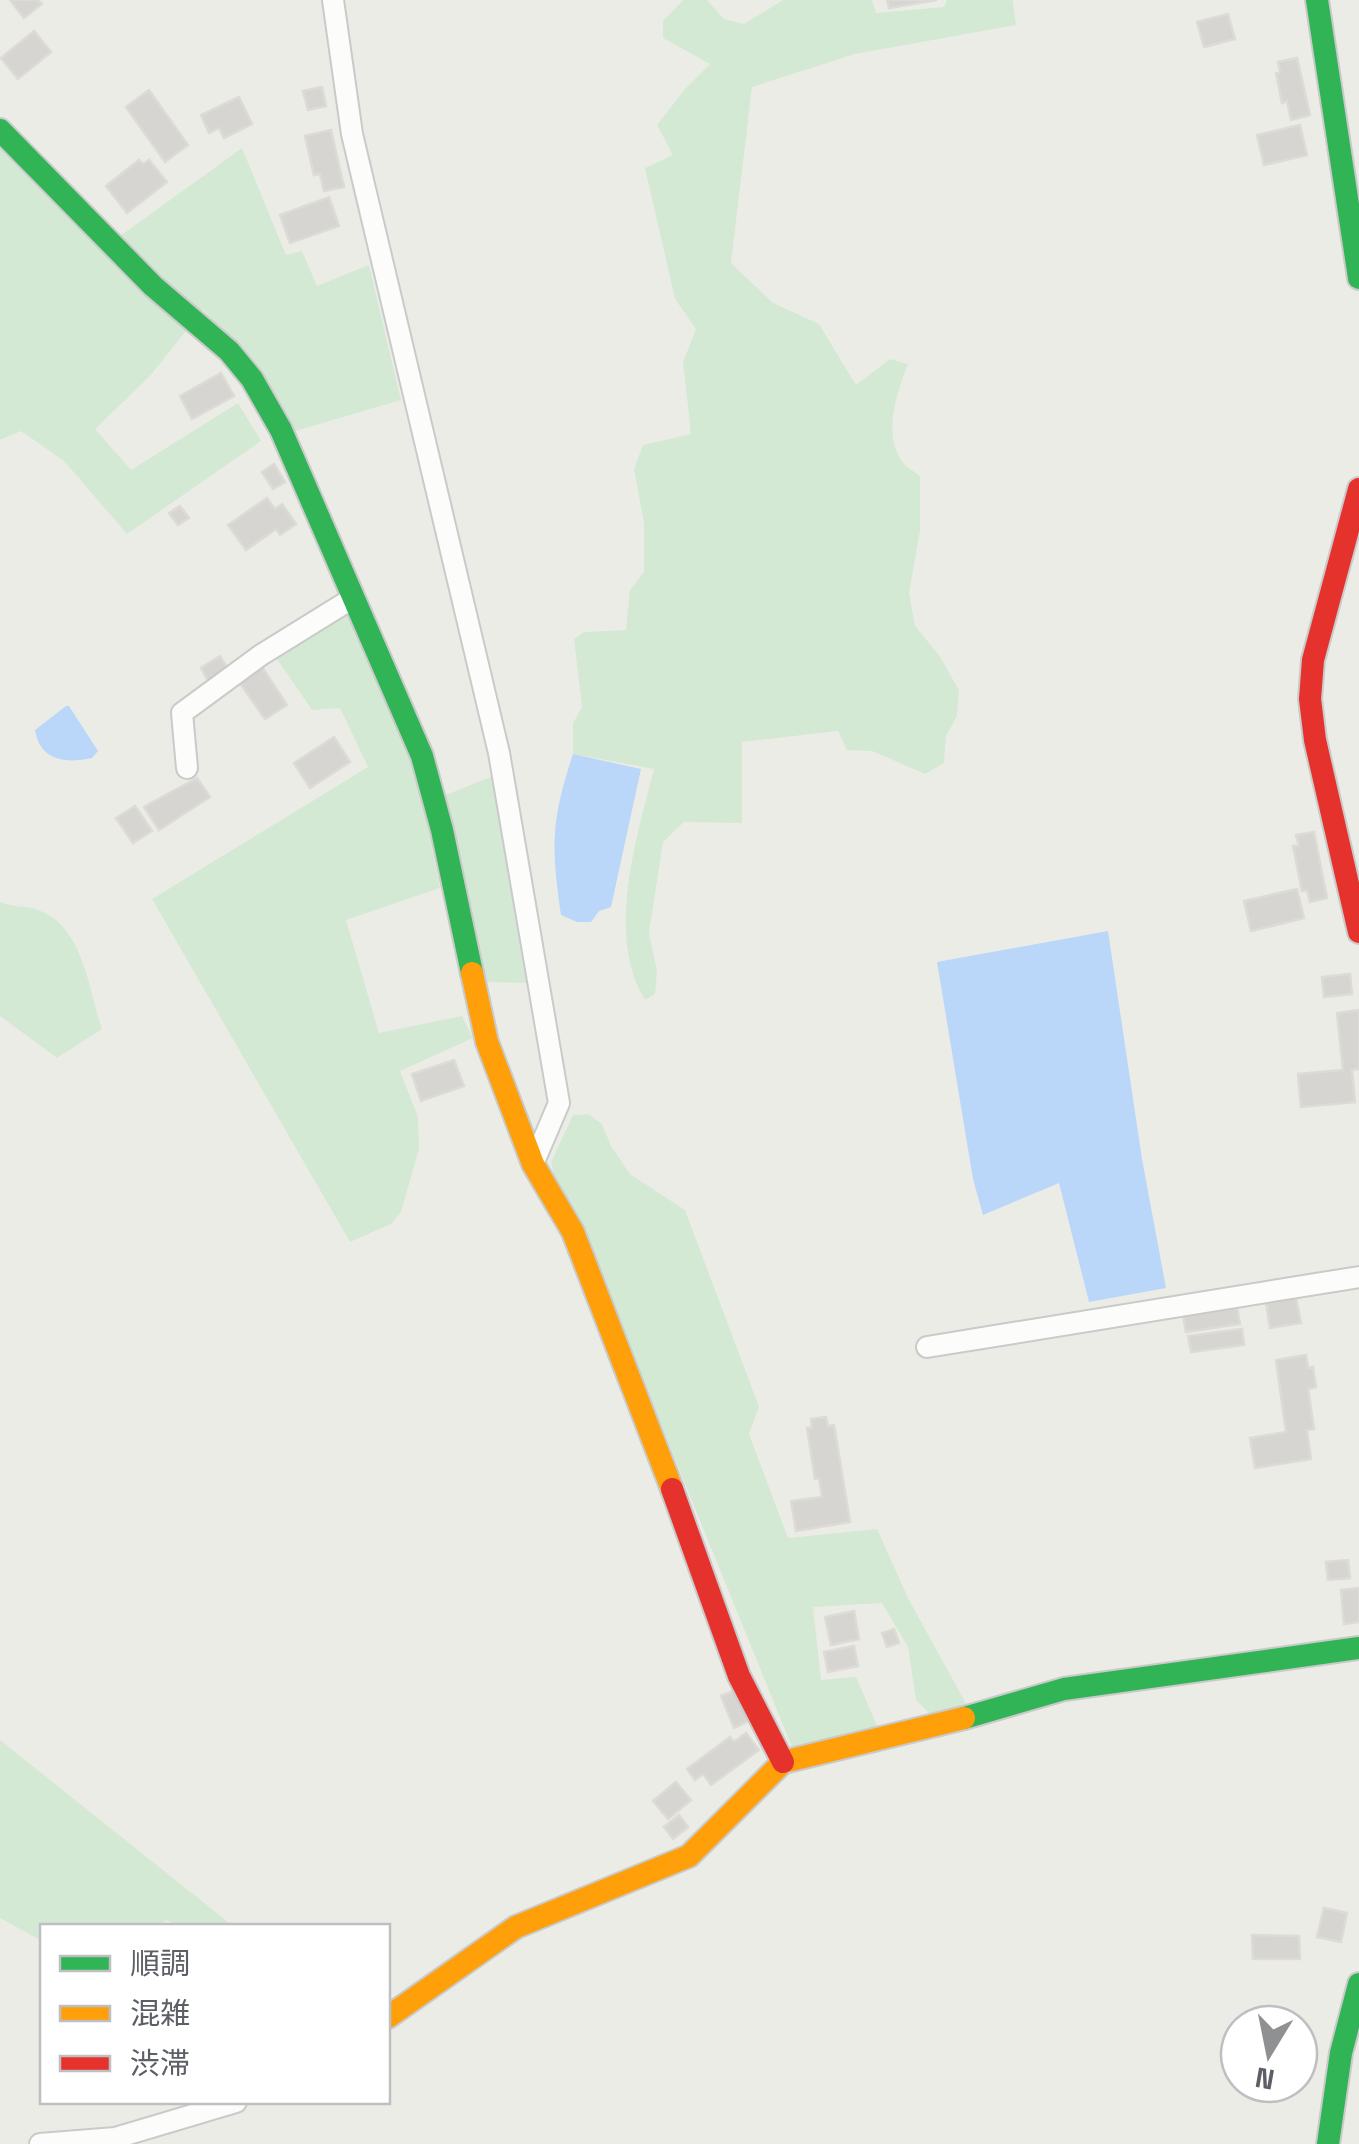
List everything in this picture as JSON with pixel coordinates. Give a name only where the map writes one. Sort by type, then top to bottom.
[{"type":"street","points":[[333,0],[356,152],[499,753],[559,1102],[533,1164]]},
{"type":"street","points":[[1316,0],[1359,278]]},
{"type":"street","points":[[0,130],[154,286],[229,351],[252,379],[281,430],[422,756],[442,830],[487,1042],[533,1164],[573,1232],[645,1415],[739,1676],[783,1762]]},
{"type":"street","points":[[1359,489],[1313,660],[1310,699],[1315,740],[1352,871],[1359,932]]},
{"type":"street","points":[[187,768],[182,713],[260,656],[353,598]]},
{"type":"street","points":[[927,1347],[1359,1277]]},
{"type":"street","points":[[390,2016],[516,1927],[689,1856],[783,1762],[928,1729],[1064,1690],[1359,1648]]},
{"type":"street","points":[[1328,2144],[1341,2053],[1359,1984]]},
{"type":"street","points":[[40,2144],[114,2138],[229,2104]]},
{"type":"green space","points":[[683,0],[707,0],[724,19],[744,24],[783,0],[872,0],[876,13],[944,7],[947,0],[1013,0],[1016,25],[855,54],[752,87],[731,263],[773,303],[819,324],[856,385],[890,359],[908,364],[892,425],[901,460],[920,476],[920,531],[909,593],[915,626],[939,655],[959,690],[957,716],[946,736],[944,763],[925,774],[872,751],[847,750],[838,731],[742,742],[742,823],[684,822],[663,842],[649,933],[657,971],[655,994],[645,1000],[633,974],[626,916],[633,855],[654,769],[573,754],[573,723],[582,707],[574,639],[584,632],[626,630],[630,590],[644,572],[644,523],[634,469],[643,445],[691,434],[683,362],[696,329],[675,299],[645,168],[673,155],[657,125],[710,64],[663,38],[663,21]]},
{"type":"green space","points":[[0,145],[102,249],[242,148],[286,255],[302,251],[317,286],[369,265],[401,400],[292,432],[242,350],[203,310],[149,377],[95,429],[131,470],[238,403],[261,441],[127,534],[64,461],[21,431],[0,440]]},
{"type":"green space","points":[[346,613],[415,761],[440,888],[346,920],[379,1033],[462,1016],[473,1038],[400,1071],[418,1117],[419,1149],[401,1212],[391,1224],[350,1242],[152,899],[368,767],[340,708],[312,710],[277,659]]},
{"type":"green space","points":[[493,776],[531,983],[483,982],[441,797]]},
{"type":"green space","points":[[0,902],[33,908],[53,918],[65,929],[82,960],[102,1029],[57,1058],[0,1016]]},
{"type":"green space","points":[[589,1114],[602,1124],[630,1174],[685,1210],[759,1407],[749,1434],[788,1538],[877,1529],[909,1600],[968,1707],[933,1717],[916,1700],[908,1647],[882,1603],[813,1607],[821,1680],[856,1677],[878,1728],[792,1747],[601,1277],[556,1186],[551,1162],[573,1115]]},
{"type":"green space","points":[[0,1740],[230,1924],[175,1924],[166,1920],[162,1924],[40,1924],[40,1940],[0,1918]]},
{"type":"water","points":[[66,706],[98,751],[92,758],[55,758],[38,740],[35,730]]},
{"type":"water","points":[[573,754],[641,769],[611,907],[599,911],[591,922],[577,922],[561,915],[558,891],[555,834],[560,798]]},
{"type":"water","points":[[1108,931],[1142,1159],[1166,1288],[1089,1302],[1059,1183],[983,1215],[973,1179],[937,962]]},
{"type":"building","points":[[10,0],[38,0],[42,4],[24,18]]},
{"type":"building","points":[[887,0],[937,0],[889,8]]},
{"type":"building","points":[[1228,14],[1235,39],[1204,47],[1197,22]]},
{"type":"building","points":[[34,31],[51,52],[18,79],[1,58]]},
{"type":"building","points":[[1297,58],[1310,115],[1291,120],[1287,101],[1282,103],[1276,73],[1280,72],[1278,62]]},
{"type":"building","points":[[322,87],[326,106],[308,110],[303,91]]},
{"type":"building","points":[[149,90],[188,145],[165,162],[126,107]]},
{"type":"building","points":[[239,97],[252,124],[224,138],[219,128],[209,133],[201,115]]},
{"type":"building","points":[[1300,125],[1307,155],[1264,165],[1257,135]]},
{"type":"building","points":[[331,130],[344,187],[324,191],[320,174],[314,175],[305,136]]},
{"type":"building","points":[[139,160],[143,164],[149,160],[167,182],[127,213],[106,186]]},
{"type":"building","points":[[329,197],[339,226],[290,243],[280,215]]},
{"type":"building","points":[[221,373],[234,396],[192,419],[180,396]]},
{"type":"building","points":[[274,464],[285,482],[273,489],[262,472]]},
{"type":"building","points":[[267,498],[275,509],[282,504],[296,524],[280,535],[276,529],[246,550],[228,525]]},
{"type":"building","points":[[180,506],[189,518],[178,525],[169,513]]},
{"type":"building","points":[[220,656],[228,669],[208,681],[201,668]]},
{"type":"building","points":[[260,664],[287,705],[265,719],[237,679]]},
{"type":"building","points":[[334,737],[350,762],[310,788],[294,763]]},
{"type":"building","points":[[197,778],[210,797],[159,830],[144,807]]},
{"type":"building","points":[[135,806],[152,831],[133,843],[116,818]]},
{"type":"building","points":[[1314,832],[1327,898],[1310,902],[1307,890],[1302,891],[1293,846],[1299,846],[1296,835]]},
{"type":"building","points":[[1297,889],[1304,918],[1251,931],[1244,901]]},
{"type":"building","points":[[1350,974],[1352,994],[1324,997],[1322,977]]},
{"type":"building","points":[[1359,1010],[1359,1069],[1352,1070],[1355,1102],[1301,1107],[1298,1074],[1343,1070],[1337,1013]]},
{"type":"building","points":[[454,1060],[464,1086],[421,1101],[412,1074]]},
{"type":"building","points":[[1296,1298],[1301,1323],[1270,1328],[1266,1303]]},
{"type":"building","points":[[1237,1308],[1240,1324],[1186,1332],[1183,1316]]},
{"type":"building","points":[[1242,1329],[1244,1345],[1191,1352],[1188,1336]]},
{"type":"building","points":[[1306,1355],[1308,1368],[1313,1367],[1316,1387],[1308,1389],[1314,1429],[1307,1430],[1311,1459],[1255,1468],[1250,1438],[1286,1432],[1276,1360]]},
{"type":"building","points":[[826,1417],[828,1426],[834,1425],[850,1522],[796,1531],[791,1501],[822,1497],[819,1478],[815,1479],[807,1428],[812,1428],[811,1419]]},
{"type":"building","points":[[1348,1560],[1350,1578],[1328,1580],[1326,1562]]},
{"type":"building","points":[[1359,1588],[1359,1622],[1344,1624],[1341,1590]]},
{"type":"building","points":[[854,1611],[859,1639],[831,1645],[825,1617]]},
{"type":"building","points":[[894,1629],[899,1643],[887,1647],[882,1633]]},
{"type":"building","points":[[854,1646],[858,1666],[828,1672],[824,1652]]},
{"type":"building","points":[[738,1689],[751,1720],[734,1728],[721,1696]]},
{"type":"building","points":[[746,1733],[759,1750],[711,1785],[703,1774],[695,1780],[687,1769],[730,1737],[734,1742]]},
{"type":"building","points":[[676,1782],[691,1800],[668,1819],[653,1801]]},
{"type":"building","points":[[679,1815],[688,1827],[673,1839],[664,1827]]},
{"type":"building","points":[[1324,1908],[1347,1913],[1341,1942],[1317,1937]]},
{"type":"building","points":[[1252,1935],[1299,1936],[1300,1959],[1253,1959]]},
{"type":"traffic: fast","points":[[1317,0],[1359,278]]},
{"type":"traffic: fast","points":[[0,130],[153,286],[229,351],[252,379],[281,430],[422,756],[472,973]]},
{"type":"traffic: fast","points":[[964,1718],[1064,1689],[1359,1648]]},
{"type":"traffic: fast","points":[[1328,2144],[1341,2053],[1359,1984]]},
{"type":"traffic: slow","points":[[472,973],[487,1042],[533,1164],[573,1232],[672,1489]]},
{"type":"traffic: slow","points":[[390,2016],[516,1927],[689,1856],[783,1762],[964,1718]]},
{"type":"traffic: jam","points":[[1359,489],[1313,660],[1310,699],[1315,740],[1359,932]]},
{"type":"traffic: jam","points":[[672,1489],[739,1676],[783,1762]]}]
